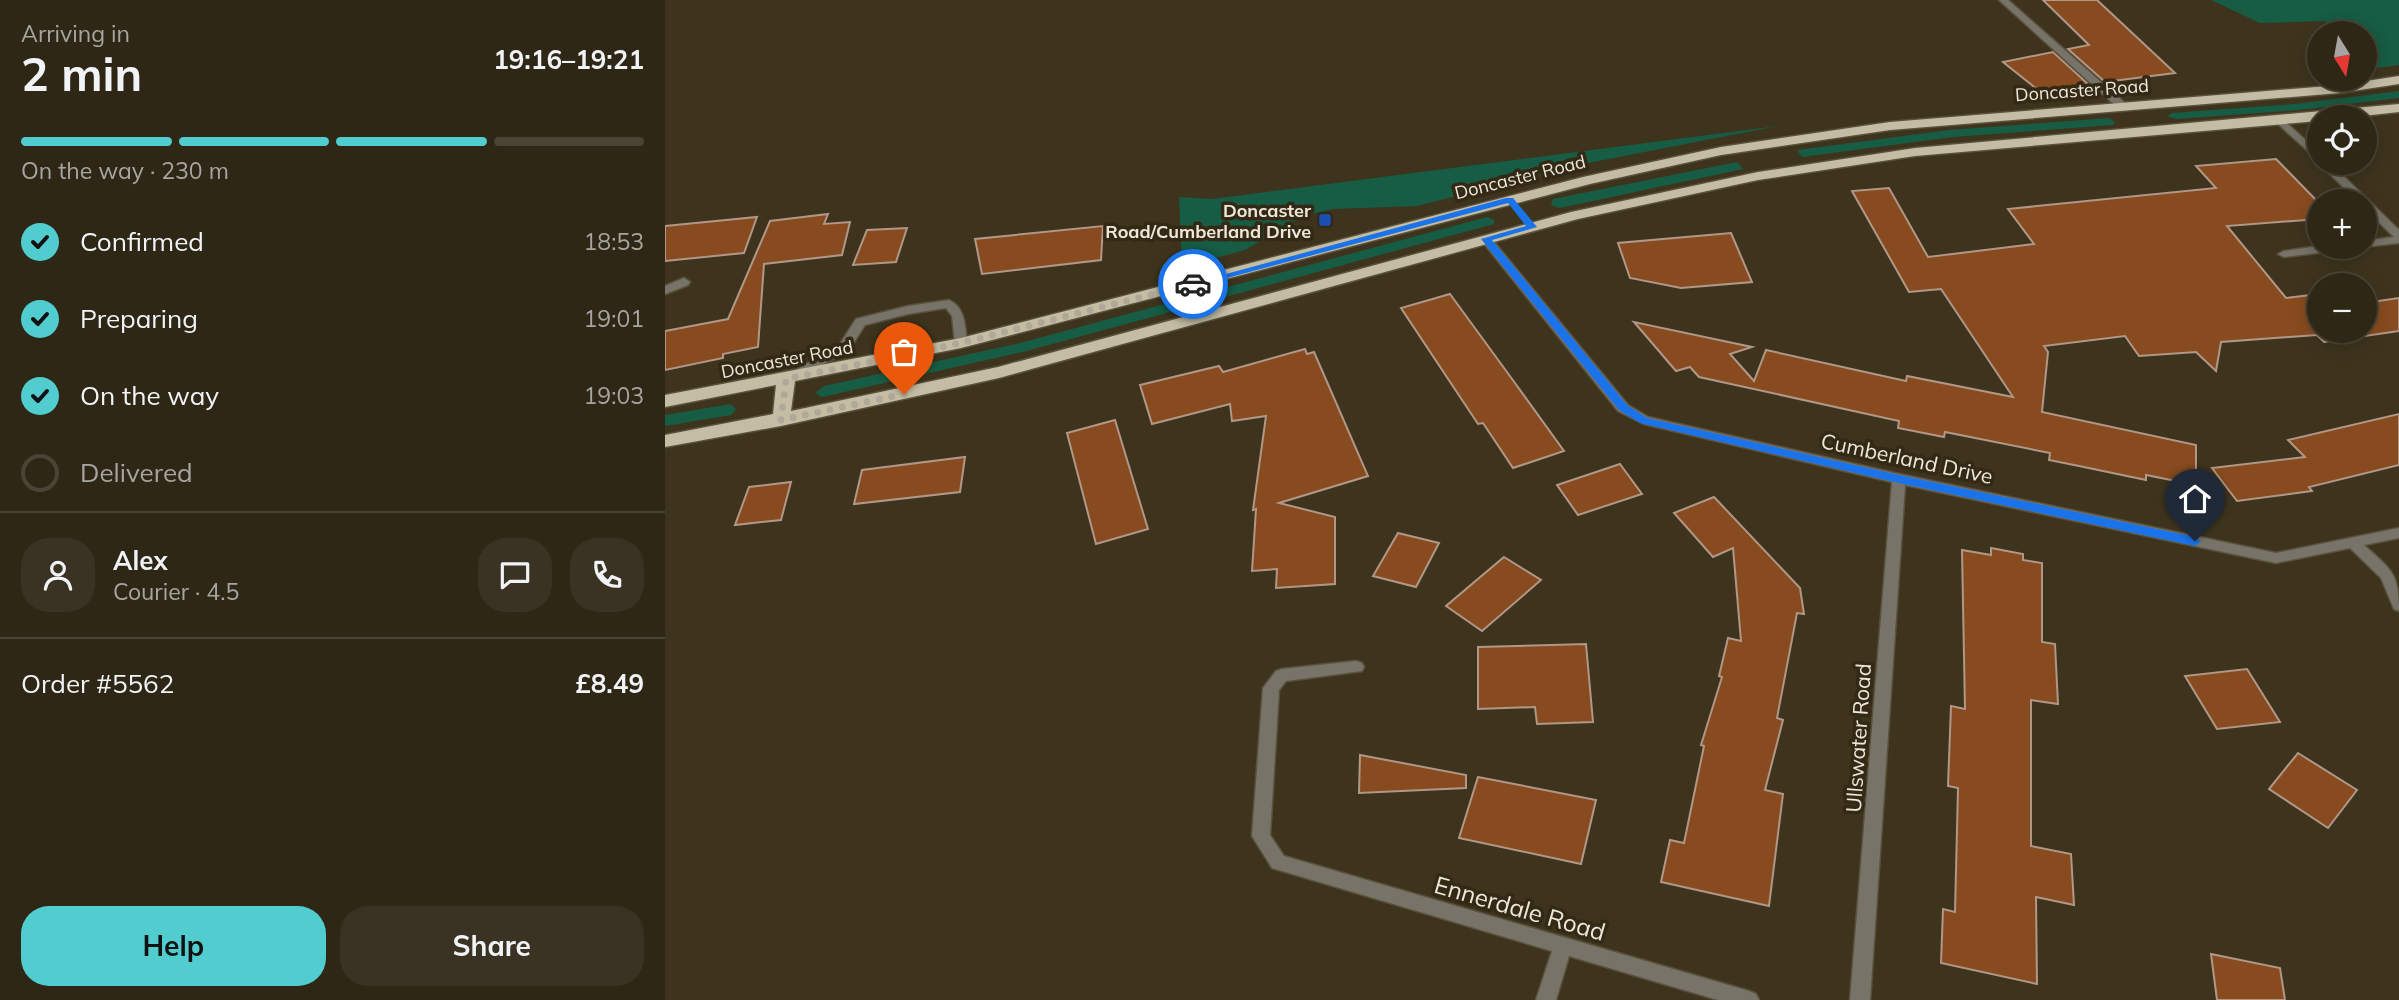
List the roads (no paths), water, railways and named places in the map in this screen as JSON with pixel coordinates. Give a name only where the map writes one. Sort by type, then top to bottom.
[{"type":"highway","name":"Doncaster Road","points":[[665,401],[961,343],[1510,200],[1721,151],[1930,122],[2340,89],[2399,80]]},
{"type":"highway","points":[[2122,106],[2147,131]]},
{"type":"highway","points":[[2377,110],[2399,108]]},
{"type":"highway","points":[[665,441],[781,420],[999,372],[1486,239],[1663,195],[1833,163],[1979,145],[2307,118]]},
{"type":"highway","points":[[1510,200],[1532,227]]},
{"type":"highway","points":[[781,420],[786,379]]},
{"type":"street","points":[[2003,0],[2122,106]]},
{"type":"street","points":[[2281,121],[2307,146]]},
{"type":"street","points":[[2336,175],[2351,189]]},
{"type":"street","points":[[2377,215],[2399,238]]},
{"type":"street","points":[[2377,242],[2399,238]]},
{"type":"street","name":"Cumberland Drive","points":[[1486,239],[1623,408],[1644,420],[1899,479],[2276,558],[2399,533]]},
{"type":"street","points":[[2284,254],[2307,251]]},
{"type":"street","points":[[665,289],[684,282]]},
{"type":"street","points":[[786,379],[845,347],[860,322],[908,310],[949,304],[958,316],[961,343]]},
{"type":"street","name":"Ullswater Road","points":[[1860,1000],[1899,479]]},
{"type":"street","points":[[2354,544],[2387,575],[2399,605]]},
{"type":"street","name":"Ennerdale Road","points":[[1356,667],[1282,675],[1271,688],[1261,836],[1277,862],[1749,1000]]},
{"type":"street","points":[[1546,1000],[1563,947]]},
{"type":"place","name":"Doncaster Road/Cumberland Drive","points":[[1325,220]]}]
